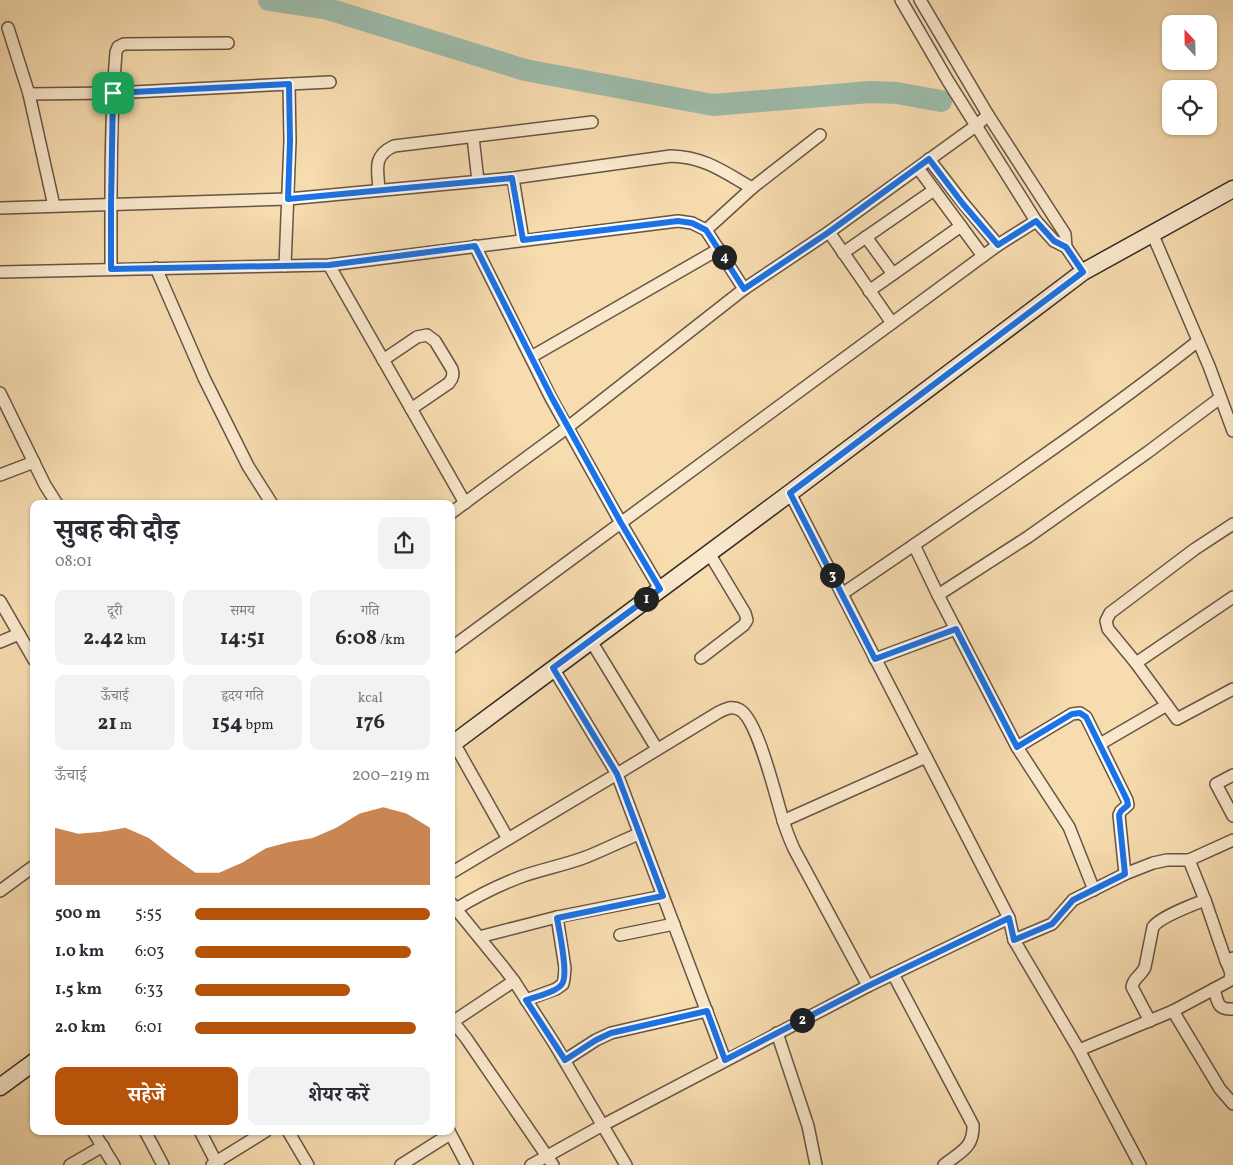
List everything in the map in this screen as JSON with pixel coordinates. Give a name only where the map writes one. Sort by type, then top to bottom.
[{"type":"main road","points":[[455,742],[1083,272],[1233,190]]},
{"type":"main road","points":[[0,1087],[30,1065]]},
{"type":"street","points":[[901,0],[948,80],[1036,221],[1054,241],[1066,247],[1083,272]]},
{"type":"street","points":[[920,0],[988,114],[1065,234],[1066,247]]},
{"type":"street","points":[[8,28],[29,94],[54,206]]},
{"type":"street","points":[[111,269],[113,93],[118,47],[124,44],[228,43]]},
{"type":"street","points":[[29,94],[113,93],[330,82]]},
{"type":"street","points":[[285,266],[290,141],[289,84]]},
{"type":"street","points":[[455,510],[568,427],[744,289],[829,232],[977,125],[988,114]]},
{"type":"street","points":[[379,190],[378,160],[382,153],[394,146],[592,122]]},
{"type":"street","points":[[706,230],[752,188],[820,135]]},
{"type":"street","points":[[473,136],[478,181]]},
{"type":"street","points":[[0,208],[288,199],[512,178],[671,156],[707,163],[752,188]]},
{"type":"street","points":[[929,159],[963,204],[998,245]]},
{"type":"street","points":[[918,168],[983,256]]},
{"type":"street","points":[[512,178],[523,240]]},
{"type":"street","points":[[843,253],[934,190]]},
{"type":"street","points":[[0,272],[329,265],[678,221],[692,223],[706,230],[744,289]]},
{"type":"street","points":[[455,645],[998,245],[1036,221]]},
{"type":"street","points":[[870,291],[961,226]]},
{"type":"street","points":[[829,232],[892,323]]},
{"type":"street","points":[[1152,233],[1198,341],[1233,431]]},
{"type":"street","points":[[866,237],[893,274]]},
{"type":"street","points":[[475,246],[568,427],[660,589]]},
{"type":"street","points":[[531,357],[718,249]]},
{"type":"street","points":[[329,265],[465,503]]},
{"type":"street","points":[[156,268],[204,378],[248,466],[269,500]]},
{"type":"street","points":[[383,360],[417,337],[427,335],[435,341],[452,368],[454,373],[449,383],[411,409]]},
{"type":"street","points":[[842,594],[1035,462],[1198,341]]},
{"type":"street","points":[[0,393],[54,500]]},
{"type":"street","points":[[938,595],[1028,537],[1148,452],[1220,398]]},
{"type":"street","points":[[0,475],[34,462]]},
{"type":"street","points":[[790,493],[1009,918],[1014,940],[1079,1050],[1140,1165]]},
{"type":"street","points":[[1233,524],[1195,549],[1110,613],[1106,621],[1108,629],[1136,662],[1177,720],[1233,689]]},
{"type":"street","points":[[914,545],[1017,747],[1069,828],[1094,890]]},
{"type":"street","points":[[702,658],[748,620],[746,613],[709,553]]},
{"type":"street","points":[[1136,662],[1233,597]]},
{"type":"street","points":[[0,601],[30,653]]},
{"type":"street","points":[[875,659],[956,629]]},
{"type":"street","points":[[0,642],[19,634]]},
{"type":"street","points":[[591,640],[657,749]]},
{"type":"street","points":[[553,668],[617,774],[725,1060]]},
{"type":"street","points":[[455,871],[718,712],[732,706],[745,713],[752,723],[773,782],[783,821],[794,849],[868,986]]},
{"type":"street","points":[[1100,744],[1167,706]]},
{"type":"street","points":[[1017,747],[1072,714],[1080,713],[1086,717],[1127,800],[1128,805],[1119,815],[1125,874]]},
{"type":"street","points":[[455,747],[508,840]]},
{"type":"street","points":[[783,821],[926,757]]},
{"type":"street","points":[[1233,775],[1216,784],[1233,816]]},
{"type":"street","points":[[455,906],[523,876],[586,857],[639,834]]},
{"type":"street","points":[[1014,940],[1052,924],[1073,900],[1125,874],[1153,863],[1167,860],[1189,860],[1233,840]]},
{"type":"street","points":[[1079,1050],[1173,1011],[1229,981],[1231,977],[1230,959],[1189,860]]},
{"type":"street","points":[[0,891],[30,869]]},
{"type":"street","points":[[479,937],[557,918],[663,896]]},
{"type":"street","points":[[1150,1021],[1132,987],[1132,983],[1144,971],[1153,927],[1156,922],[1205,900]]},
{"type":"street","points":[[455,907],[514,981],[565,1060],[626,1165]]},
{"type":"street","points":[[526,1000],[556,989],[562,984],[564,979],[565,968],[557,918]]},
{"type":"street","points":[[531,1165],[550,1160],[603,1125],[777,1033],[868,986],[1009,918]]},
{"type":"street","points":[[620,935],[674,924]]},
{"type":"street","points":[[893,974],[973,1125],[974,1136],[969,1146],[944,1165]]},
{"type":"street","points":[[455,1019],[514,981]]},
{"type":"street","points":[[1214,989],[1220,1005],[1225,1009],[1233,1009]]},
{"type":"street","points":[[565,1060],[596,1040],[611,1033],[707,1011]]},
{"type":"street","points":[[1173,1011],[1220,1089],[1233,1104]]},
{"type":"street","points":[[455,1025],[550,1160]]},
{"type":"street","points":[[777,1033],[808,1126],[816,1165]]},
{"type":"street","points":[[96,1135],[114,1165]]},
{"type":"street","points":[[147,1135],[163,1165]]},
{"type":"street","points":[[202,1135],[215,1164],[260,1135]]},
{"type":"street","points":[[290,1135],[308,1165]]},
{"type":"street","points":[[401,1165],[446,1135]]},
{"type":"street","points":[[450,1135],[467,1165]]},
{"type":"street","points":[[70,1165],[103,1146]]},
{"type":"waterway","points":[[269,0],[328,9],[525,70],[713,105],[870,92],[897,93],[941,101]]},
{"type":"route","points":[[289,84],[288,199],[512,178],[523,240],[678,221],[692,223],[706,230],[744,289],[829,232],[929,159],[963,204],[998,245],[1036,221],[1054,241],[1066,247],[1083,272],[790,493],[875,659],[956,629],[1017,747],[1072,714],[1080,713],[1086,717],[1127,800],[1128,805],[1119,815],[1125,874],[1073,900],[1052,924],[1014,940],[1009,918],[868,986],[725,1060],[707,1011],[611,1033],[596,1040],[565,1060],[526,1000],[556,989],[562,984],[564,979],[565,968],[557,918],[663,896],[617,774],[553,668],[660,589],[552,398],[475,246],[329,265],[111,269],[113,93],[289,84]]}]
